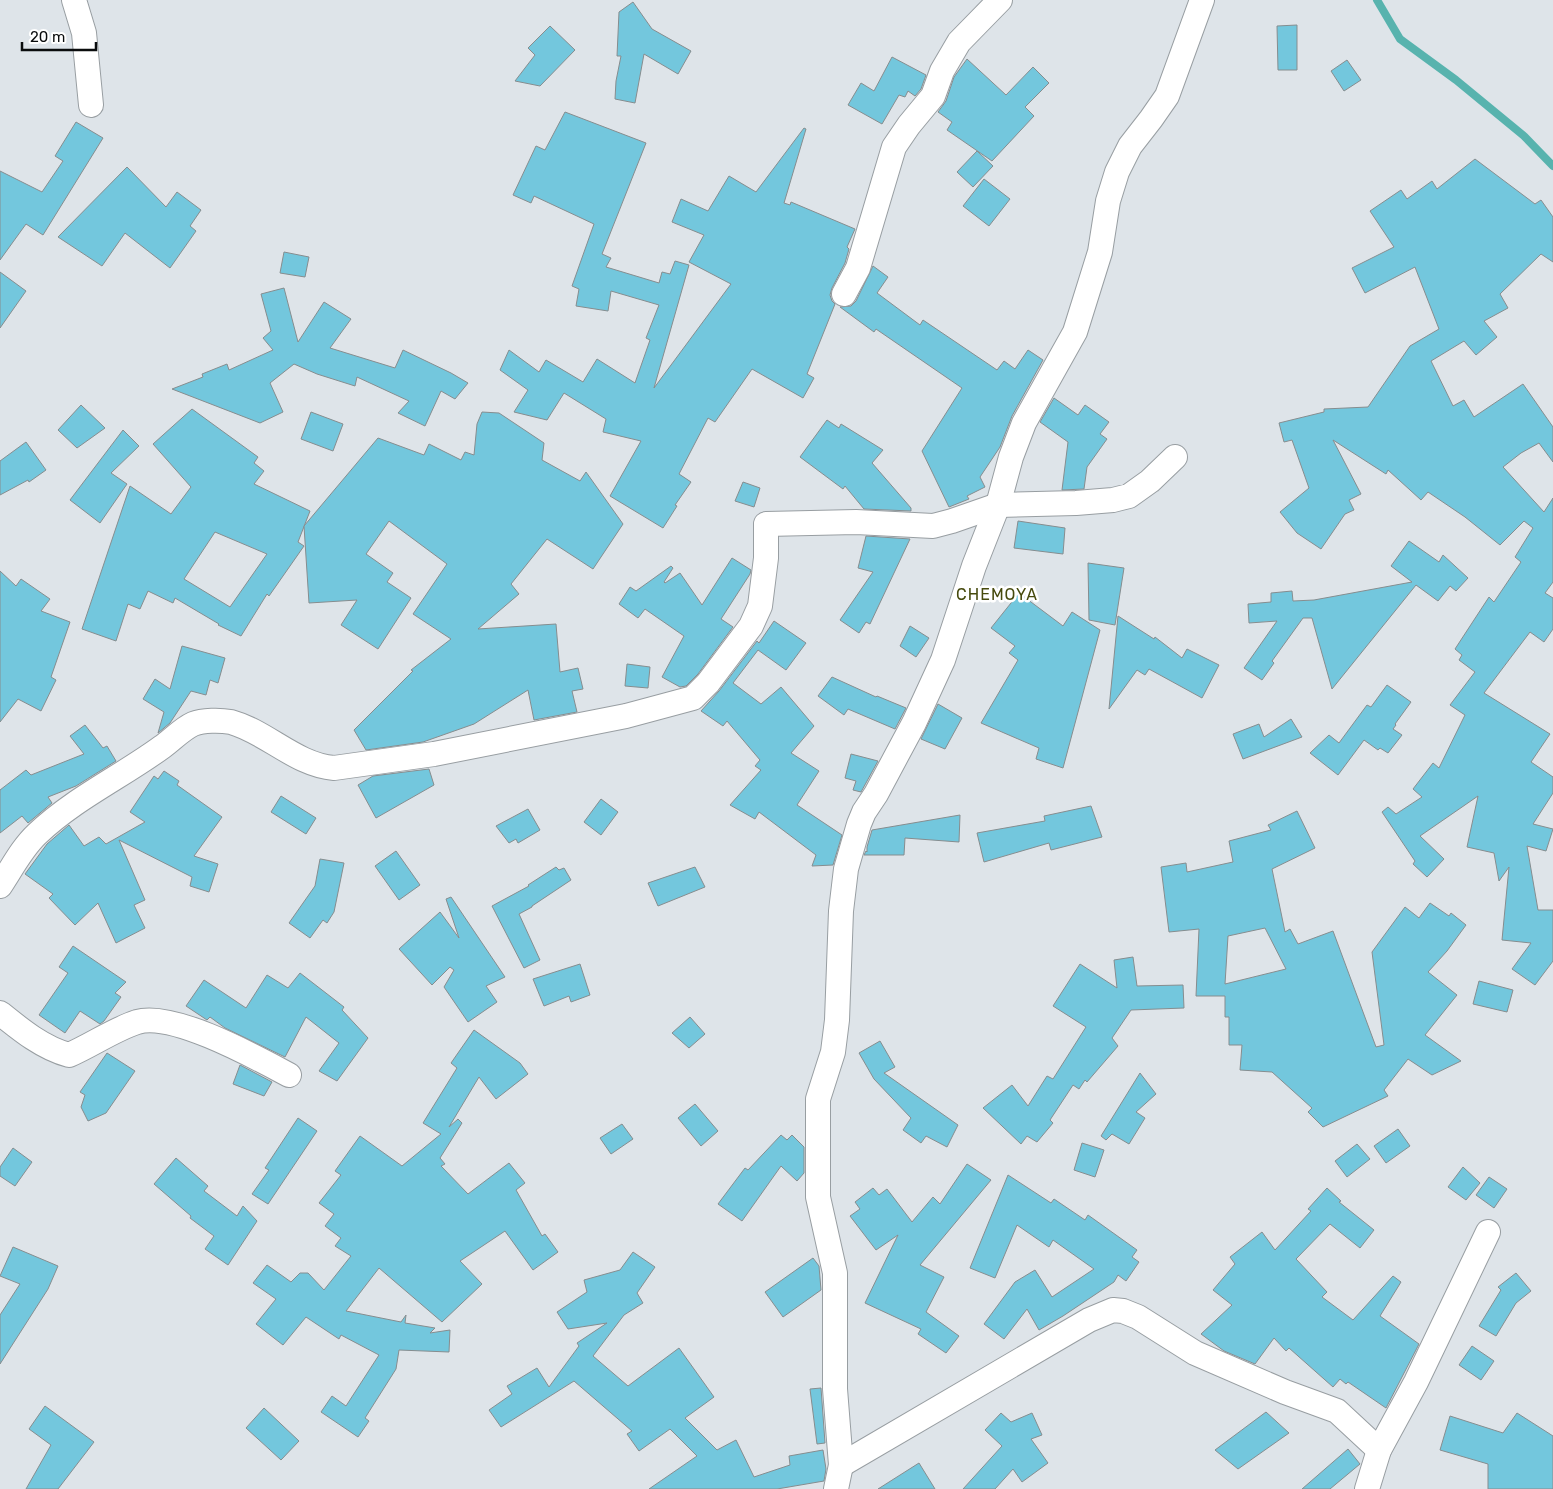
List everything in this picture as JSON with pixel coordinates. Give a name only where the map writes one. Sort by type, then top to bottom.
[{"type":"street","points":[[74,0],[84,33],[92,105]]},
{"type":"street","points":[[844,294],[858,268],[894,147],[933,96],[942,71],[959,42],[1000,0]]},
{"type":"street","points":[[836,1489],[840,1465],[835,1390],[835,1273],[818,1197],[818,1098],[834,1044],[841,911],[846,869],[864,812],[876,794],[914,723],[943,660],[974,566],[998,505],[1010,457],[1024,423],[1075,332],[1100,252],[1108,201],[1117,172],[1130,146],[1167,96],[1202,0]]},
{"type":"street","points":[[0,886],[27,844],[55,818],[90,792],[162,747],[194,724],[220,721],[230,722],[254,732],[287,751],[318,765],[334,768],[434,754],[626,716],[693,698],[708,683],[752,626],[760,606],[766,558],[766,524],[847,522],[933,526],[998,505],[1113,500],[1129,496],[1150,481],[1175,457]]},
{"type":"street","points":[[0,1013],[26,1034],[56,1052],[69,1055],[117,1030],[139,1021],[154,1019],[209,1035],[289,1075]]},
{"type":"street","points":[[1367,1489],[1379,1450],[1416,1382],[1488,1232]]},
{"type":"street","points":[[840,1465],[1089,1320],[1113,1310],[1123,1310],[1138,1317],[1195,1353],[1268,1385],[1337,1410],[1379,1450]]},
{"type":"building","points":[[633,2],[652,29],[691,51],[678,74],[644,54],[635,103],[615,99],[621,56],[617,56],[619,12]]},
{"type":"building","points":[[1297,25],[1297,70],[1278,70],[1277,26]]},
{"type":"building","points":[[550,26],[575,50],[540,86],[515,81],[535,55],[528,48]]},
{"type":"building","points":[[892,57],[926,75],[921,89],[915,96],[908,91],[905,97],[899,95],[882,124],[848,105],[861,83],[874,91]]},
{"type":"building","points":[[967,59],[1006,95],[1033,67],[1049,83],[1025,107],[1034,116],[992,161],[947,130],[952,122],[938,112],[946,101],[954,77]]},
{"type":"building","points":[[1347,60],[1361,80],[1344,91],[1331,71]]},
{"type":"building","points":[[565,112],[646,143],[602,254],[611,258],[606,267],[659,283],[662,272],[670,274],[675,261],[689,265],[654,388],[731,284],[689,262],[704,235],[672,222],[681,199],[708,211],[729,176],[756,192],[804,128],[806,129],[784,203],[790,205],[791,202],[855,229],[847,247],[849,249],[845,263],[830,295],[835,304],[807,374],[814,378],[803,398],[752,369],[715,422],[708,418],[679,474],[691,482],[675,505],[677,506],[663,528],[610,496],[641,441],[603,432],[606,419],[564,393],[547,420],[514,412],[528,390],[500,370],[509,350],[539,372],[546,360],[583,382],[597,359],[635,383],[650,340],[646,338],[659,305],[611,291],[608,311],[576,306],[579,289],[572,286],[594,224],[534,196],[531,203],[513,195],[536,146],[545,150]]},
{"type":"building","points":[[76,122],[103,138],[43,235],[26,224],[0,260],[0,171],[42,192],[63,161],[55,156]]},
{"type":"building","points":[[977,151],[993,166],[973,187],[957,172]]},
{"type":"building","points":[[1475,159],[1535,204],[1541,200],[1553,217],[1553,262],[1541,254],[1500,294],[1508,308],[1484,321],[1497,337],[1476,355],[1464,341],[1431,361],[1453,406],[1464,400],[1474,417],[1523,384],[1553,427],[1553,462],[1539,443],[1521,453],[1503,467],[1544,512],[1553,498],[1553,582],[1545,593],[1553,598],[1553,629],[1544,642],[1530,632],[1484,693],[1550,734],[1531,762],[1553,777],[1553,793],[1533,824],[1553,829],[1546,851],[1527,846],[1538,910],[1553,910],[1553,961],[1535,985],[1512,969],[1531,943],[1502,940],[1509,867],[1499,881],[1494,853],[1467,847],[1478,796],[1420,836],[1444,859],[1427,877],[1413,864],[1415,861],[1382,812],[1388,807],[1396,814],[1422,797],[1413,789],[1433,763],[1439,768],[1465,715],[1450,705],[1475,672],[1459,660],[1462,655],[1455,649],[1489,597],[1494,602],[1521,562],[1515,557],[1533,528],[1524,521],[1500,545],[1465,517],[1428,492],[1421,500],[1388,470],[1386,474],[1333,440],[1361,494],[1349,500],[1354,510],[1345,514],[1321,549],[1297,533],[1280,512],[1309,488],[1292,440],[1284,442],[1279,423],[1324,412],[1324,409],[1368,407],[1410,346],[1439,329],[1415,267],[1365,293],[1352,268],[1394,247],[1370,211],[1401,190],[1407,199],[1432,181],[1437,189]]},
{"type":"building","points":[[127,167],[166,207],[177,192],[201,210],[190,226],[196,231],[170,268],[125,233],[102,266],[58,237]]},
{"type":"building","points":[[984,179],[1010,199],[989,226],[963,206]]},
{"type":"building","points":[[284,252],[309,257],[305,277],[280,273]]},
{"type":"building","points":[[873,266],[888,277],[877,293],[920,325],[923,320],[997,370],[1004,361],[1015,369],[1028,350],[1043,360],[1012,416],[1000,447],[980,477],[985,487],[967,496],[969,499],[949,507],[922,451],[962,388],[876,329],[874,332],[840,307],[851,306],[856,301]]},
{"type":"building","points":[[0,272],[26,291],[0,328]]},
{"type":"building","points":[[284,288],[298,342],[324,302],[351,319],[330,348],[395,368],[403,350],[468,383],[455,399],[441,391],[425,426],[398,413],[409,401],[357,377],[355,386],[317,374],[294,364],[270,383],[283,412],[260,423],[172,389],[203,377],[202,374],[227,364],[229,370],[273,350],[263,338],[271,331],[261,294]]},
{"type":"building","points":[[1054,398],[1078,415],[1085,405],[1109,422],[1100,434],[1107,439],[1087,467],[1084,489],[1062,490],[1068,442],[1040,422]]},
{"type":"building","points":[[81,405],[105,428],[77,448],[58,430]]},
{"type":"building","points":[[192,409],[258,457],[254,463],[264,471],[254,484],[310,511],[298,542],[304,546],[269,596],[267,594],[241,636],[218,625],[175,598],[173,603],[148,591],[140,609],[128,604],[116,641],[82,629],[130,486],[171,514],[191,487],[153,444]],"holes":[[[215,532],[267,554],[230,607],[184,579]]]},
{"type":"building","points":[[311,412],[343,424],[333,451],[301,439]]},
{"type":"building","points":[[482,412],[499,413],[544,443],[542,460],[580,481],[586,472],[623,524],[593,569],[547,539],[511,584],[519,594],[478,629],[556,624],[560,672],[578,668],[583,689],[572,691],[577,712],[534,720],[528,690],[474,724],[423,742],[366,750],[354,730],[413,671],[411,670],[451,639],[413,614],[447,564],[389,521],[366,554],[393,573],[387,582],[411,598],[378,649],[341,625],[357,600],[309,603],[304,526],[378,438],[424,455],[429,444],[461,460],[465,452],[474,455],[477,424]]},
{"type":"building","points":[[827,420],[839,428],[841,424],[883,450],[872,463],[911,508],[911,511],[864,509],[845,486],[843,489],[800,457]]},
{"type":"building","points":[[123,430],[139,446],[111,473],[127,484],[100,523],[70,500]]},
{"type":"building","points":[[26,442],[46,470],[29,482],[28,480],[0,495],[0,461]]},
{"type":"building","points":[[743,482],[760,488],[754,507],[735,501]]},
{"type":"building","points":[[1018,521],[1065,528],[1063,554],[1014,548]]},
{"type":"building","points":[[866,536],[910,539],[870,624],[866,622],[859,633],[840,620],[873,572],[858,568]]},
{"type":"building","points":[[1409,541],[1439,562],[1443,555],[1468,578],[1456,591],[1450,586],[1438,601],[1416,585],[1332,689],[1312,618],[1303,618],[1272,661],[1274,663],[1262,680],[1244,668],[1277,621],[1249,623],[1248,604],[1271,602],[1271,593],[1292,591],[1293,601],[1314,600],[1412,582],[1391,566]]},
{"type":"building","points":[[732,558],[751,570],[721,619],[733,627],[698,674],[686,686],[680,687],[662,677],[684,636],[645,609],[638,618],[619,604],[630,587],[636,591],[671,566],[673,568],[664,582],[680,573],[702,605]]},
{"type":"building","points":[[1088,563],[1124,568],[1115,625],[1089,620]]},
{"type":"building","points":[[0,571],[16,586],[21,579],[50,599],[41,611],[70,622],[51,677],[56,680],[41,711],[18,699],[0,722]]},
{"type":"building","points":[[1019,593],[1063,626],[1072,612],[1100,630],[1063,768],[1036,759],[1039,748],[981,723],[1018,660],[1009,653],[1015,646],[991,628]]},
{"type":"building","points":[[1118,616],[1154,639],[1155,637],[1182,658],[1187,649],[1219,665],[1202,698],[1149,669],[1145,675],[1137,670],[1109,709]]},
{"type":"building","points":[[774,621],[806,643],[786,670],[758,650],[733,683],[761,704],[781,687],[814,726],[791,753],[819,771],[797,805],[842,835],[833,865],[812,866],[816,855],[759,812],[755,819],[730,805],[761,770],[755,766],[760,760],[727,721],[723,726],[701,711],[719,691],[757,641],[759,643]]},
{"type":"building","points":[[910,626],[929,638],[916,657],[900,646]]},
{"type":"building","points":[[182,646],[225,658],[218,683],[210,680],[206,695],[191,691],[170,723],[158,733],[164,712],[143,699],[155,679],[170,689]]},
{"type":"building","points":[[627,664],[650,667],[648,688],[625,686]]},
{"type":"building","points":[[832,677],[906,708],[895,729],[848,709],[844,715],[818,696]]},
{"type":"building","points":[[1387,685],[1411,702],[1395,724],[1393,729],[1402,735],[1388,753],[1380,748],[1378,750],[1364,740],[1338,775],[1310,753],[1329,735],[1339,743],[1367,705],[1371,707]]},
{"type":"building","points":[[938,704],[962,718],[945,749],[921,739]]},
{"type":"building","points":[[1291,719],[1302,737],[1243,759],[1233,734],[1259,724],[1264,737]]},
{"type":"building","points":[[85,725],[103,748],[107,746],[116,761],[76,786],[48,797],[52,803],[28,823],[22,816],[0,833],[0,790],[26,770],[31,775],[84,754],[70,736]]},
{"type":"building","points":[[851,754],[878,761],[861,792],[853,790],[856,781],[845,778]]},
{"type":"building","points":[[429,769],[434,785],[376,818],[358,785],[373,776]]},
{"type":"building","points":[[164,771],[179,781],[177,785],[222,817],[194,856],[218,864],[209,892],[190,886],[192,877],[119,840],[145,900],[134,905],[145,928],[116,943],[98,903],[75,925],[49,898],[53,894],[25,874],[47,844],[69,825],[84,846],[99,837],[106,844],[145,822],[130,812],[154,776],[158,779]]},
{"type":"building","points":[[281,796],[316,818],[306,834],[271,812]]},
{"type":"building","points":[[601,799],[618,812],[601,835],[584,822]]},
{"type":"building","points":[[1091,806],[1102,837],[1051,850],[1049,843],[984,862],[977,833],[1045,821],[1044,816]]},
{"type":"building","points":[[528,809],[540,830],[518,843],[516,839],[509,843],[496,826]]},
{"type":"building","points":[[1297,811],[1315,848],[1272,869],[1285,932],[1290,929],[1298,944],[1333,931],[1376,1047],[1384,1045],[1372,952],[1405,907],[1419,918],[1430,903],[1449,916],[1451,913],[1466,925],[1447,951],[1428,972],[1457,995],[1425,1035],[1461,1061],[1432,1075],[1408,1059],[1384,1090],[1388,1096],[1323,1127],[1308,1112],[1312,1108],[1272,1072],[1240,1070],[1242,1045],[1229,1045],[1229,1017],[1225,1017],[1225,996],[1196,996],[1199,929],[1169,932],[1161,867],[1186,863],[1187,872],[1233,862],[1229,841],[1271,830],[1268,825]],"holes":[[[1265,928],[1286,969],[1225,984],[1228,936]]]},
{"type":"building","points":[[960,815],[959,842],[905,838],[904,855],[864,855],[867,852],[872,830]]},
{"type":"building","points":[[396,851],[420,885],[399,900],[375,866]]},
{"type":"building","points":[[320,859],[344,863],[334,912],[327,923],[323,920],[310,938],[289,923],[315,886]]},
{"type":"building","points":[[556,867],[559,870],[564,868],[571,880],[519,914],[540,960],[524,968],[492,906],[529,886]]},
{"type":"building","points":[[695,867],[705,887],[658,906],[648,883]]},
{"type":"building","points":[[451,897],[505,977],[486,986],[497,1002],[468,1022],[444,987],[454,970],[450,967],[432,985],[399,949],[440,912],[459,938],[446,899]]},
{"type":"building","points":[[73,946],[126,982],[115,993],[121,997],[104,1021],[100,1024],[80,1011],[65,1033],[39,1015],[68,973],[59,967]]},
{"type":"building","points":[[1133,957],[1137,986],[1183,985],[1184,1008],[1131,1010],[1112,1038],[1118,1046],[1087,1082],[1085,1080],[1079,1089],[1073,1085],[1050,1120],[1053,1123],[1037,1142],[1027,1136],[1021,1144],[983,1108],[1012,1085],[1028,1106],[1047,1076],[1053,1079],[1086,1027],[1053,1006],[1080,964],[1117,988],[1114,960]]},
{"type":"building","points":[[580,964],[590,995],[571,1002],[569,996],[544,1006],[533,979]]},
{"type":"building","points":[[300,973],[344,1007],[342,1010],[368,1038],[337,1081],[319,1071],[339,1043],[306,1017],[285,1057],[225,1028],[210,1017],[207,1020],[186,1006],[204,980],[246,1008],[267,975],[288,988]]},
{"type":"building","points":[[1479,981],[1513,990],[1507,1012],[1473,1004]]},
{"type":"building","points":[[690,1017],[705,1034],[689,1048],[672,1033]]},
{"type":"building","points":[[474,1030],[520,1063],[528,1074],[496,1099],[479,1077],[449,1127],[458,1119],[462,1123],[440,1158],[445,1164],[441,1166],[468,1194],[509,1163],[525,1183],[516,1190],[542,1236],[545,1234],[558,1252],[533,1270],[505,1231],[460,1261],[482,1284],[442,1322],[379,1268],[346,1311],[401,1322],[406,1315],[405,1323],[435,1328],[430,1333],[450,1330],[449,1352],[399,1350],[396,1369],[365,1418],[369,1421],[358,1437],[321,1412],[332,1396],[346,1406],[379,1355],[341,1335],[339,1339],[306,1317],[283,1345],[256,1324],[276,1299],[253,1283],[267,1265],[291,1282],[300,1273],[308,1273],[324,1290],[351,1256],[335,1246],[341,1238],[325,1226],[334,1214],[319,1203],[341,1175],[335,1171],[360,1136],[402,1166],[441,1134],[423,1123],[457,1068],[451,1063]]},
{"type":"building","points":[[880,1041],[895,1067],[884,1073],[958,1125],[947,1147],[926,1136],[921,1143],[903,1130],[911,1118],[874,1079],[859,1053]]},
{"type":"building","points":[[107,1053],[135,1071],[106,1113],[88,1121],[81,1107],[85,1095],[80,1092]]},
{"type":"building","points":[[240,1065],[272,1082],[264,1096],[233,1084]]},
{"type":"building","points":[[1140,1073],[1156,1094],[1136,1112],[1145,1118],[1129,1144],[1112,1134],[1106,1140],[1101,1136]]},
{"type":"building","points":[[695,1104],[718,1131],[701,1146],[678,1118]]},
{"type":"building","points":[[298,1118],[317,1131],[268,1204],[252,1194],[269,1170],[265,1168]]},
{"type":"building","points":[[622,1124],[633,1139],[611,1154],[600,1138]]},
{"type":"building","points":[[1398,1129],[1410,1146],[1386,1163],[1374,1146]]},
{"type":"building","points":[[781,1135],[787,1140],[792,1135],[804,1147],[804,1173],[797,1181],[781,1166],[742,1221],[718,1204],[745,1168],[748,1170]]},
{"type":"building","points":[[1082,1143],[1104,1150],[1095,1177],[1074,1170]]},
{"type":"building","points":[[1357,1144],[1370,1159],[1347,1177],[1335,1161]]},
{"type":"building","points":[[13,1148],[32,1162],[15,1186],[0,1176],[0,1167]]},
{"type":"building","points":[[176,1158],[208,1186],[204,1191],[237,1216],[243,1206],[257,1221],[228,1265],[205,1249],[214,1236],[190,1218],[191,1216],[154,1184]]},
{"type":"building","points":[[967,1164],[991,1180],[920,1265],[944,1277],[926,1312],[959,1336],[946,1353],[918,1334],[921,1329],[865,1303],[898,1235],[876,1250],[850,1216],[860,1209],[855,1202],[873,1188],[879,1195],[887,1189],[912,1222],[933,1197],[940,1204]]},
{"type":"building","points":[[1463,1167],[1480,1183],[1466,1200],[1448,1187]]},
{"type":"building","points":[[1008,1175],[1051,1203],[1054,1199],[1085,1220],[1088,1215],[1137,1250],[1132,1257],[1139,1262],[1126,1281],[1118,1275],[1114,1282],[1039,1330],[1027,1309],[1004,1339],[984,1324],[1015,1282],[1035,1270],[1052,1297],[1094,1269],[1053,1240],[1049,1247],[1017,1225],[995,1278],[970,1268]]},
{"type":"building","points":[[1489,1177],[1507,1189],[1494,1208],[1476,1195]]},
{"type":"building","points":[[1327,1188],[1341,1201],[1339,1202],[1374,1230],[1360,1248],[1330,1224],[1296,1259],[1327,1292],[1322,1297],[1353,1320],[1393,1276],[1401,1282],[1380,1316],[1419,1344],[1386,1408],[1348,1382],[1346,1384],[1340,1379],[1333,1387],[1289,1348],[1286,1351],[1274,1338],[1255,1364],[1224,1351],[1201,1334],[1232,1305],[1213,1290],[1235,1264],[1230,1257],[1262,1232],[1275,1250],[1311,1211],[1308,1209]]},
{"type":"building","points":[[13,1247],[58,1266],[48,1289],[0,1364],[0,1315],[20,1284],[0,1276]]},
{"type":"building","points":[[633,1252],[655,1267],[637,1293],[643,1303],[624,1315],[593,1356],[628,1386],[679,1348],[714,1397],[685,1418],[717,1450],[736,1440],[754,1477],[790,1465],[789,1456],[823,1450],[826,1469],[824,1481],[777,1489],[649,1489],[697,1456],[670,1429],[639,1451],[627,1434],[632,1431],[574,1381],[501,1427],[489,1410],[512,1394],[507,1386],[537,1368],[549,1387],[579,1346],[577,1343],[607,1323],[568,1329],[557,1312],[587,1292],[584,1280],[620,1270]]},
{"type":"building","points":[[813,1258],[819,1266],[821,1290],[783,1317],[765,1292]]},
{"type":"building","points":[[1516,1273],[1531,1291],[1516,1303],[1496,1336],[1479,1326],[1501,1290],[1498,1287]]},
{"type":"building","points":[[1472,1346],[1494,1361],[1481,1380],[1459,1365]]},
{"type":"building","points":[[821,1388],[825,1443],[817,1444],[810,1389]]},
{"type":"building","points":[[45,1406],[94,1442],[58,1489],[26,1489],[51,1445],[29,1429]]},
{"type":"building","points":[[264,1408],[299,1441],[281,1460],[246,1428]]},
{"type":"building","points":[[1266,1412],[1289,1433],[1238,1469],[1215,1450]]},
{"type":"building","points":[[1001,1413],[1011,1422],[1032,1413],[1042,1435],[1031,1439],[1048,1463],[1022,1482],[1013,1469],[995,1489],[963,1489],[1002,1446],[985,1430]]},
{"type":"building","points":[[1517,1413],[1553,1436],[1553,1489],[1488,1489],[1488,1464],[1440,1450],[1450,1416],[1503,1433]]},
{"type":"building","points":[[1348,1449],[1360,1464],[1330,1489],[1302,1489]]},
{"type":"building","points":[[919,1463],[935,1489],[878,1489]]},
{"type":"waterway","points":[[1377,0],[1400,39],[1456,80],[1524,136],[1553,166]]},
{"type":"district","name":"CHEMOYA","points":[[997,594]]}]
